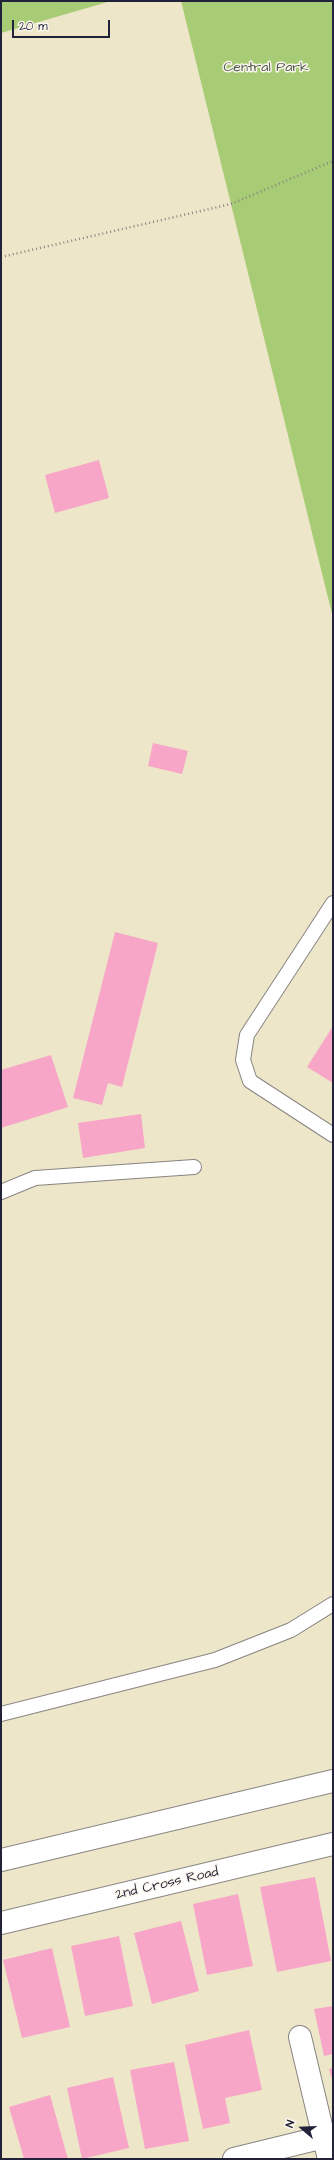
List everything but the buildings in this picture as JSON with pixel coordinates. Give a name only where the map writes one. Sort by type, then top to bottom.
[{"type":"street","points":[[1,1860],[333,1781]]},
{"type":"street","name":"2nd Cross Road","points":[[1,1923],[333,1844]]},
{"type":"street","points":[[300,2037],[329,2159]]},
{"type":"street","points":[[234,2159],[324,2137]]},
{"type":"lane","points":[[333,903],[247,1035],[243,1060],[250,1081],[333,1135]]},
{"type":"lane","points":[[1,1192],[35,1178],[194,1167]]},
{"type":"lane","points":[[1,1714],[215,1660],[291,1630],[333,1604]]},
{"type":"path","points":[[1,257],[231,204],[333,160]]},
{"type":"green space","points":[[1,1],[111,1],[1,33]]},
{"type":"green space","name":"Central Park","points":[[181,1],[333,1],[333,618],[231,204]]}]
